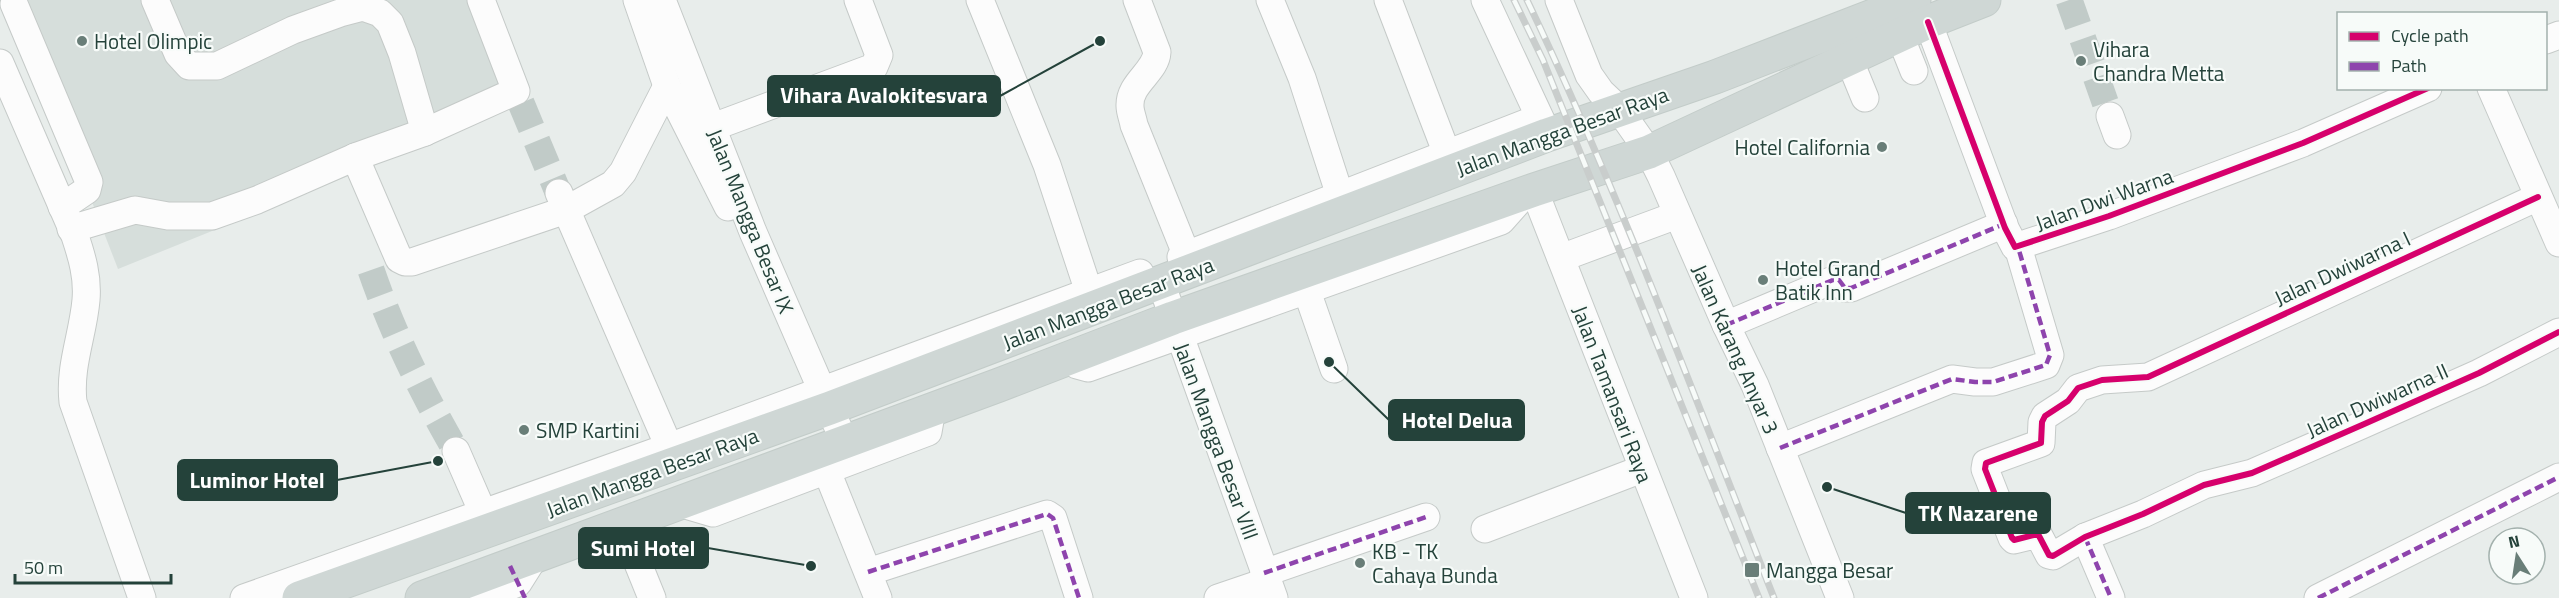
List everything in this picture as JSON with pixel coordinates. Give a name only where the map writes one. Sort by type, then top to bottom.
[{"type":"main road","name":"Jalan Mangga Besar Raya","points":[[293,593],[487,521],[673,456],[1014,329],[1161,283],[1190,263],[1543,126],[1618,108],[1984,0]]},
{"type":"main road","name":"Jalan Mangga Besar Raya","points":[[422,598],[522,576],[622,524],[830,454],[932,409],[1061,361],[1176,327],[1303,281],[1530,191],[1649,152],[1849,60],[1914,19]]},
{"type":"main road","points":[[1688,86],[1687,106],[1698,122],[1707,127]]},
{"type":"street","points":[[155,0],[178,54],[189,66],[203,67],[217,66],[292,30],[340,14],[363,7],[380,13],[390,23],[402,54],[425,132]]},
{"type":"street","points":[[67,218],[112,215],[135,210],[168,216],[212,216],[257,200],[355,157],[519,97],[481,0]]},
{"type":"street","points":[[637,0],[667,86],[723,198],[740,224],[753,232]]},
{"type":"street","name":"Jalan Mangga Besar IX","points":[[662,0],[753,232],[826,399],[830,454],[878,598]]},
{"type":"street","points":[[713,127],[874,67],[879,56],[858,0]]},
{"type":"street","points":[[980,0],[1047,165],[1089,292]]},
{"type":"street","points":[[1014,329],[1089,292],[1190,263],[1134,125],[1130,105],[1133,89],[1157,59],[1155,44],[1137,0]]},
{"type":"street","points":[[1270,0],[1302,78],[1343,203],[1447,154],[1543,126],[1485,0]]},
{"type":"street","points":[[1388,0],[1447,154]]},
{"type":"street","name":"Jalan Karang Anyar 3","points":[[1559,0],[1589,75],[1601,92],[1618,108],[1649,152],[1755,385],[1839,598]]},
{"type":"street","points":[[14,4],[89,182],[87,190],[67,218]]},
{"type":"street","points":[[1914,19],[1914,71]]},
{"type":"street","name":"Jalan Dwi Warna","points":[[1914,19],[2012,244],[2018,247],[2109,216],[2303,143],[2423,90]]},
{"type":"street","points":[[0,56],[17,52],[34,54]]},
{"type":"street","points":[[1849,60],[1865,98]]},
{"type":"street","points":[[0,63],[67,218],[84,264],[86,283],[83,318],[71,385],[73,402],[142,598]]},
{"type":"street","points":[[355,157],[399,259],[405,262],[562,201],[613,184],[623,172],[667,86]]},
{"type":"street","points":[[2492,90],[2559,243]]},
{"type":"street","name":"Jalan Tamansari Raya","points":[[1530,191],[1561,258],[1694,598]]},
{"type":"street","name":"Jalan Dwiwarna I","points":[[2085,537],[2051,556],[2038,534],[2014,540],[2002,518],[1985,465],[2042,443],[2042,422],[2045,416],[2068,401],[2078,388],[2102,380],[2142,379],[2538,197]]},
{"type":"street","points":[[562,201],[673,456]]},
{"type":"street","points":[[1561,258],[1677,215]]},
{"type":"street","points":[[1726,325],[1833,280],[1839,280],[1845,288],[1851,288],[2004,224]]},
{"type":"street","points":[[1780,448],[1952,379],[1994,382],[2049,363],[2050,356],[2018,247]]},
{"type":"street","points":[[1303,281],[1334,369]]},
{"type":"street","name":"Jalan Mangga Besar VIII","points":[[1161,283],[1260,588]]},
{"type":"street","name":"Jalan Dwiwarna II","points":[[2085,537],[2143,514],[2204,485],[2252,473],[2479,373],[2559,332]]},
{"type":"street","points":[[456,451],[487,521]]},
{"type":"street","points":[[1485,529],[1642,469]]},
{"type":"street","points":[[2318,598],[2559,477]]},
{"type":"street","points":[[868,572],[1047,514],[1053,518],[1079,598]]},
{"type":"street","points":[[1218,598],[1260,588],[1426,517]]},
{"type":"street","points":[[622,524],[652,598]]},
{"type":"street","points":[[2085,537],[2111,598]]},
{"type":"street","points":[[479,598],[522,576]]},
{"type":"street","points":[[244,598],[293,593]]},
{"type":"shaded area","points":[[28,0],[489,0],[522,85],[435,141],[118,269],[32,47]]},
{"type":"tunnel","points":[[2069,0],[2110,116]]},
{"type":"tunnel","points":[[521,103],[558,192]]},
{"type":"tunnel","points":[[371,270],[409,362],[456,451]]},
{"type":"railway","points":[[1514,0],[1543,60],[1759,598]]},
{"type":"railway","points":[[1527,0],[1625,222],[1774,598]]},
{"type":"marked path","points":[[1726,325],[1833,280],[1839,280],[1845,288],[1851,288],[2004,224]]},
{"type":"marked path","points":[[1780,448],[1952,379],[1993,382],[2046,365],[2050,355],[2018,247]]},
{"type":"marked path","points":[[2318,598],[2559,477]]},
{"type":"marked path","points":[[868,572],[1047,514],[1053,518],[1079,598]]},
{"type":"marked path","points":[[1264,573],[1426,517]]},
{"type":"marked path","points":[[2085,537],[2111,598]]},
{"type":"marked path","points":[[510,566],[525,598]]},
{"type":"cycle path","points":[[1928,22],[2005,228],[2015,247],[2109,216],[2303,143],[2423,90]]},
{"type":"cycle path","points":[[2538,197],[2148,377],[2102,380],[2078,388],[2068,401],[2045,416],[2042,422],[2041,443],[1986,463],[1985,469],[2012,538],[2014,540],[2038,534],[2049,555],[2053,556],[2085,537],[2143,514],[2204,485],[2252,473],[2362,425],[2479,373],[2559,332]]},
{"type":"place","name":"Hotel Olimpic","points":[[82,41]]},
{"type":"place","name":"Vihara Avalokitesvara","points":[[1100,41]]},
{"type":"place","name":"Vihara Chandra Metta","points":[[2081,61]]},
{"type":"place","name":"Hotel California","points":[[1882,147]]},
{"type":"place","name":"Hotel Grand Batik Inn","points":[[1763,280]]},
{"type":"place","name":"Hotel Delua","points":[[1329,362]]},
{"type":"place","name":"SMP Kartini","points":[[524,430]]},
{"type":"place","name":"Luminor Hotel","points":[[438,461]]},
{"type":"place","name":"TK Nazarene","points":[[1827,487]]},
{"type":"place","name":"KB - TK Cahaya Bunda","points":[[1360,563]]},
{"type":"place","name":"Sumi Hotel","points":[[811,566]]},
{"type":"place","name":"Mangga Besar","points":[[1752,570]]}]
